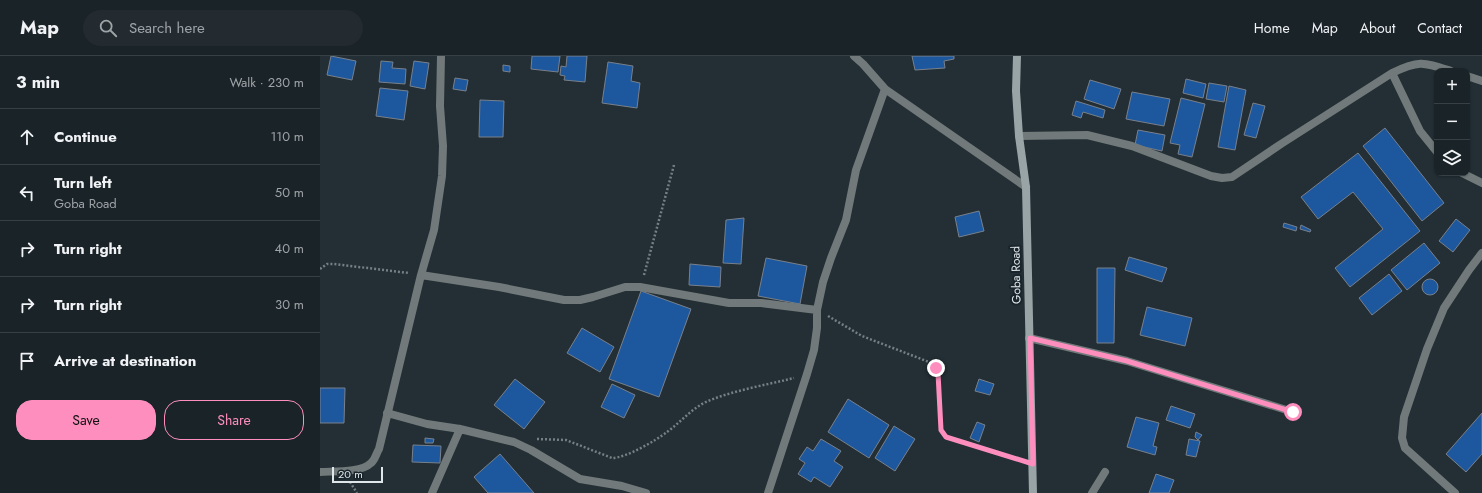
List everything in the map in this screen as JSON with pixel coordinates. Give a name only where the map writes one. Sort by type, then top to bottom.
[{"type":"main road","name":"Goba Road","points":[[1017,56],[1016,91],[1019,136],[1026,187],[1033,493]]},
{"type":"street","points":[[320,472],[345,471],[364,468],[370,464],[379,449],[421,275],[434,230],[442,176],[443,146],[440,106],[441,56]]},
{"type":"street","points":[[854,56],[885,89],[1026,187]]},
{"type":"street","points":[[1019,136],[1087,135],[1132,146],[1211,176],[1222,178],[1232,177],[1392,73],[1409,65],[1418,63],[1429,64],[1442,68]]},
{"type":"street","points":[[1392,73],[1420,131],[1434,148]]},
{"type":"street","points":[[1470,77],[1482,81]]},
{"type":"street","points":[[768,493],[814,350],[818,328],[817,310],[831,258],[846,220],[856,170],[885,89]]},
{"type":"street","points":[[1467,176],[1482,184]]},
{"type":"street","points":[[1455,493],[1405,448],[1402,438],[1404,417],[1427,349],[1444,308],[1482,253]]},
{"type":"street","points":[[421,275],[498,287],[564,300],[580,300],[625,287],[640,287],[729,303],[761,303],[817,310]]},
{"type":"street","points":[[1030,338],[1127,361],[1293,412]]},
{"type":"street","points":[[387,413],[427,424],[460,429],[514,442],[531,450],[580,479],[622,486],[646,493]]},
{"type":"street","points":[[432,493],[460,429]]},
{"type":"street","points":[[1092,493],[1105,472]]},
{"type":"path","points":[[640,287],[674,165]]},
{"type":"path","points":[[320,269],[327,264],[334,264],[421,275]]},
{"type":"path","points":[[817,310],[862,336],[924,360],[936,368],[938,373],[941,430],[946,437],[1033,464]]},
{"type":"path","points":[[514,442],[542,439],[566,440],[612,458],[619,458],[666,432],[691,411],[707,401],[807,374]]},
{"type":"building","points":[[331,56],[356,61],[352,80],[327,75]]},
{"type":"building","points":[[532,56],[560,56],[558,72],[531,69]]},
{"type":"building","points":[[567,56],[587,56],[585,82],[564,80],[565,76],[560,75],[561,66],[566,67]]},
{"type":"building","points":[[912,56],[954,56],[954,59],[944,61],[945,68],[915,70]]},
{"type":"building","points":[[381,61],[393,62],[392,68],[406,69],[405,84],[379,82]]},
{"type":"building","points":[[414,61],[429,63],[425,89],[410,86]]},
{"type":"building","points":[[608,62],[633,66],[631,81],[640,83],[637,108],[602,103]]},
{"type":"building","points":[[503,65],[510,66],[510,72],[503,71]]},
{"type":"building","points":[[455,78],[468,80],[466,91],[453,89]]},
{"type":"building","points":[[1186,79],[1206,84],[1203,98],[1183,93]]},
{"type":"building","points":[[1090,80],[1121,89],[1114,109],[1084,99]]},
{"type":"building","points":[[1209,83],[1227,86],[1224,102],[1206,99]]},
{"type":"building","points":[[1229,86],[1246,90],[1235,150],[1218,147]]},
{"type":"building","points":[[380,88],[408,91],[404,120],[376,116]]},
{"type":"building","points":[[1132,92],[1170,99],[1164,126],[1126,119]]},
{"type":"building","points":[[1181,98],[1205,104],[1192,157],[1178,154],[1180,145],[1170,143]]},
{"type":"building","points":[[480,100],[504,101],[503,137],[479,137]]},
{"type":"building","points":[[1076,101],[1105,110],[1103,118],[1083,112],[1081,118],[1072,115]]},
{"type":"building","points":[[1253,103],[1265,106],[1256,138],[1244,135]]},
{"type":"building","points":[[1385,128],[1444,203],[1422,221],[1363,146]]},
{"type":"building","points":[[1138,130],[1165,135],[1162,151],[1135,145]]},
{"type":"building","points":[[1358,153],[1420,231],[1350,287],[1335,268],[1383,229],[1353,192],[1318,219],[1301,197]]},
{"type":"building","points":[[979,211],[984,231],[959,237],[955,217]]},
{"type":"building","points":[[744,218],[741,264],[723,263],[726,220]]},
{"type":"building","points":[[1456,219],[1470,230],[1453,252],[1439,241]]},
{"type":"building","points":[[1284,223],[1297,227],[1296,231],[1283,227]]},
{"type":"building","points":[[1301,225],[1311,230],[1310,232],[1300,229]]},
{"type":"building","points":[[1424,243],[1440,263],[1407,290],[1391,270]]},
{"type":"building","points":[[1129,257],[1167,268],[1162,282],[1125,270]]},
{"type":"building","points":[[766,258],[807,266],[800,304],[758,296]]},
{"type":"building","points":[[690,264],[721,267],[720,287],[689,285]]},
{"type":"building","points":[[1097,268],[1115,268],[1114,343],[1097,343]]},
{"type":"building","points":[[1389,274],[1402,291],[1372,315],[1359,298]]},
{"type":"building","points":[[1430,279],[1436,281],[1438,287],[1436,293],[1430,295],[1424,293],[1422,287],[1424,281]]},
{"type":"building","points":[[641,291],[691,309],[659,397],[609,379]]},
{"type":"building","points":[[1147,307],[1192,318],[1185,346],[1140,335]]},
{"type":"building","points":[[582,328],[614,347],[600,372],[567,353]]},
{"type":"building","points":[[515,379],[545,402],[524,429],[494,405]]},
{"type":"building","points":[[979,379],[994,384],[990,395],[975,391]]},
{"type":"building","points":[[612,384],[635,395],[624,418],[601,407]]},
{"type":"building","points":[[320,388],[345,388],[344,423],[320,423]]},
{"type":"building","points":[[848,399],[889,425],[869,458],[828,432]]},
{"type":"building","points":[[1171,406],[1195,414],[1190,428],[1166,420]]},
{"type":"building","points":[[1482,413],[1482,454],[1466,472],[1446,454]]},
{"type":"building","points":[[1136,417],[1159,423],[1153,446],[1157,447],[1155,455],[1127,447]]},
{"type":"building","points":[[977,422],[985,425],[979,442],[970,438]]},
{"type":"building","points":[[894,426],[915,439],[895,471],[875,458]]},
{"type":"building","points":[[1196,432],[1202,435],[1198,440],[1195,437]]},
{"type":"building","points":[[425,438],[434,439],[433,443],[425,443]]},
{"type":"building","points":[[821,439],[841,451],[834,461],[843,467],[830,487],[814,477],[811,482],[798,474],[805,463],[799,459],[807,447],[813,451]]},
{"type":"building","points":[[1189,439],[1200,441],[1196,457],[1186,455]]},
{"type":"building","points":[[413,445],[441,446],[440,463],[412,462]]},
{"type":"building","points":[[500,454],[534,493],[488,493],[474,477]]},
{"type":"building","points":[[1156,474],[1174,480],[1169,493],[1149,493]]},
{"type":"route","points":[[936,368],[938,373],[941,430],[946,437],[951,440],[1033,464],[1030,338],[1127,361],[1293,412]]}]
